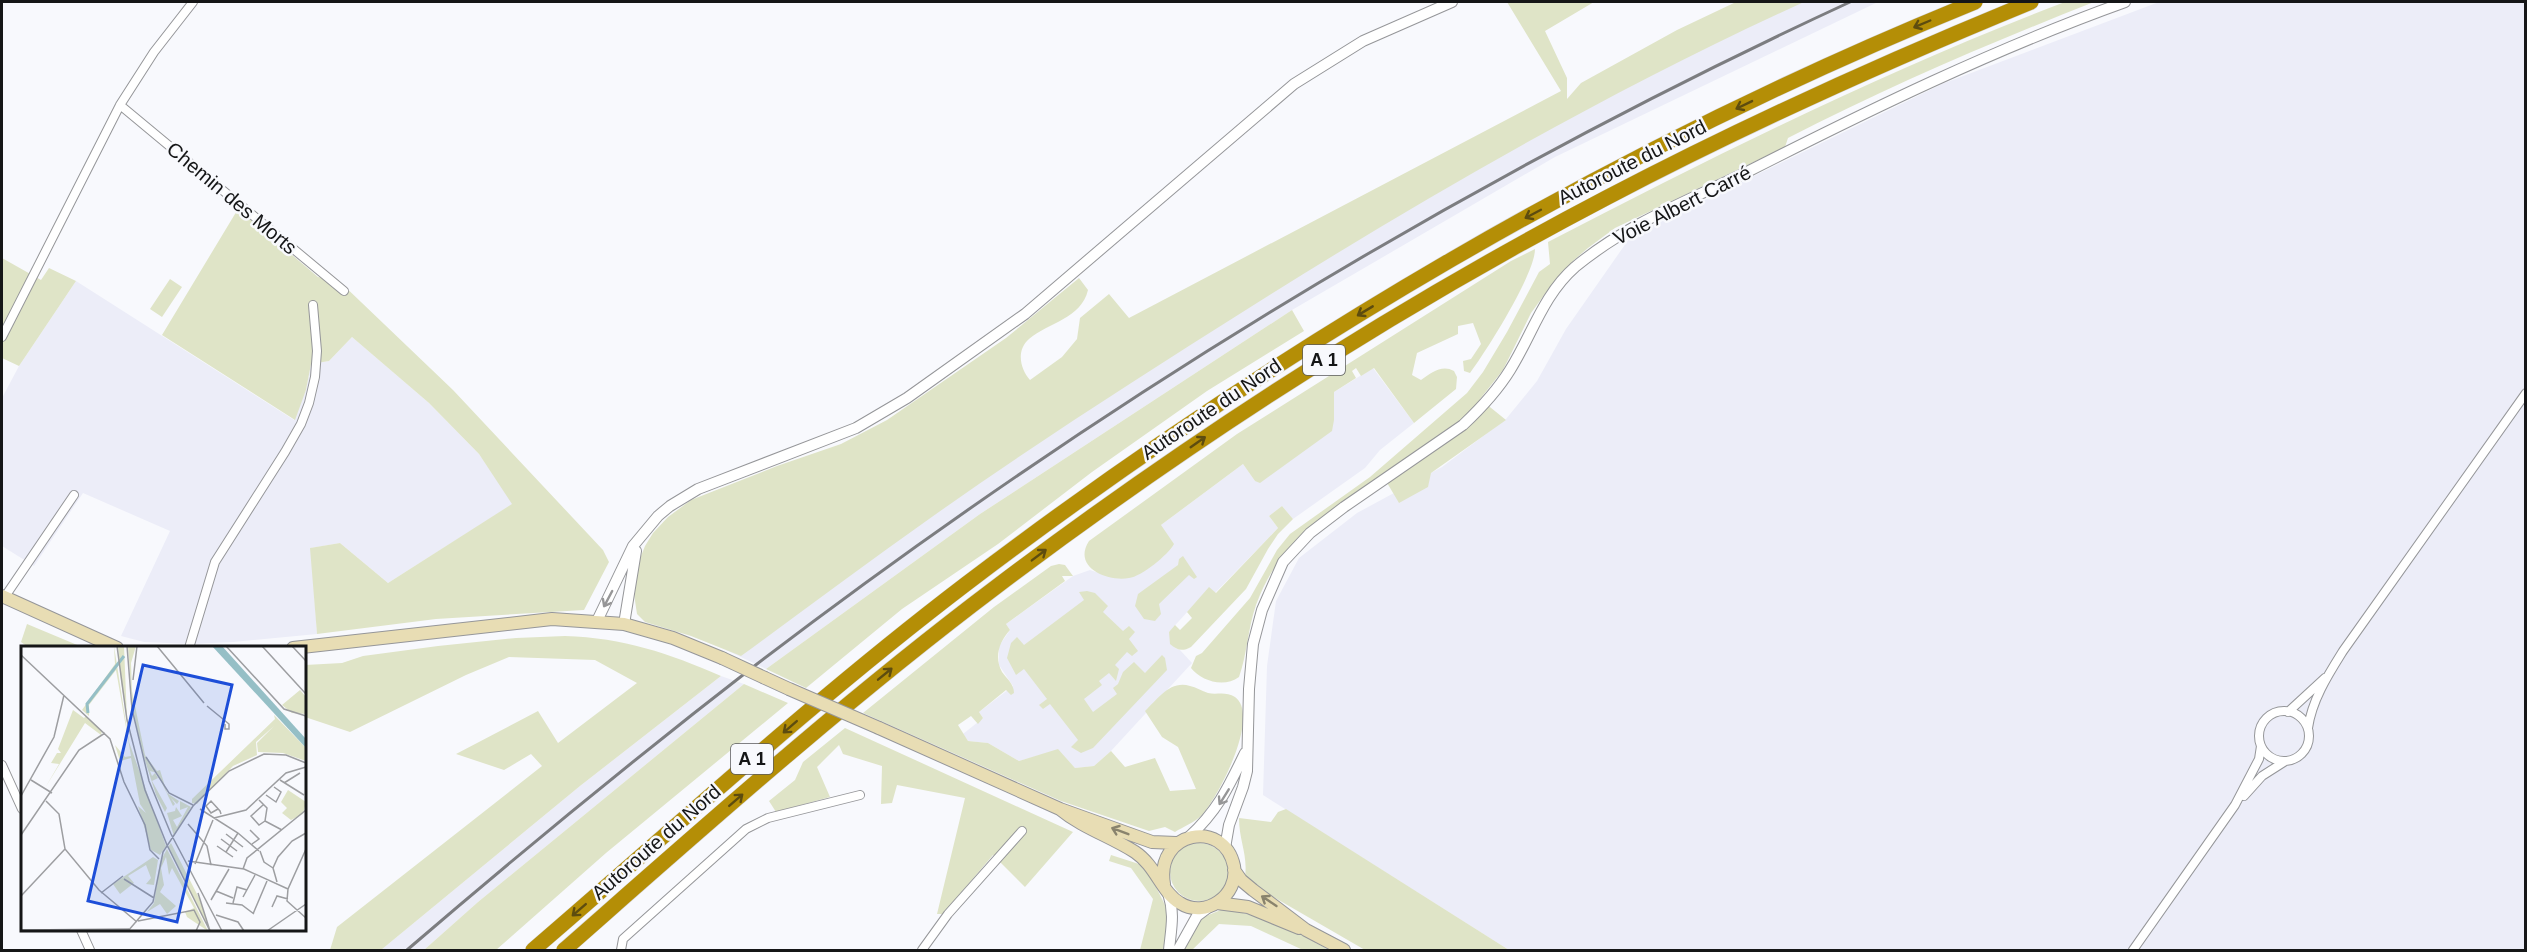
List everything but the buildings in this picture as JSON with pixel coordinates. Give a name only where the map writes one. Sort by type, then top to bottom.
[{"type":"highway","name":"Autoroute du Nord","points":[[536,947],[867,662],[1070,507],[1261,376],[1468,250],[1649,152],[1830,65],[1976,2]]},
{"type":"highway","name":"Autoroute du Nord","points":[[564,951],[870,686],[994,588],[1137,484],[1308,370],[1471,272],[1656,172],[1873,68],[2031,2]]},
{"type":"highway","points":[[572,951],[692,838]]},
{"type":"main road","points":[[3,597],[113,646]]},
{"type":"main road","points":[[306,646],[533,621],[597,621],[624,624],[673,638],[722,658],[1060,809],[1152,842],[1176,843]]},
{"type":"main road","points":[[1060,809],[1076,822],[1135,852],[1152,867],[1166,888],[1186,907],[1213,905],[1248,908],[1306,930]]},
{"type":"main road","points":[[1166,888],[1162,872],[1163,861],[1168,851],[1176,843],[1189,837],[1205,836],[1226,848],[1234,870],[1241,880],[1253,890],[1306,930],[1344,951]]},
{"type":"main road","points":[[1213,905],[1228,893],[1234,870]]},
{"type":"street","points":[[2,337],[120,105],[154,52],[193,2]]},
{"type":"street","points":[[597,621],[633,546],[658,516],[698,489],[856,428],[907,398],[1025,314],[1294,84],[1363,41],[1452,2]]},
{"type":"street","name":"Voie Albert Carré","points":[[1226,848],[1229,825],[1244,787],[1253,644],[1262,610],[1283,561],[1310,533],[1463,425],[1480,410],[1511,369],[1549,297],[1573,269],[1624,231],[1818,136],[1998,52],[2125,2]]},
{"type":"street","name":"Chemin des Morts","points":[[120,105],[344,291]]},
{"type":"street","points":[[190,646],[215,562],[285,452],[301,424],[309,403],[315,377],[317,351],[313,305]]},
{"type":"street","points":[[2235,805],[2262,776],[2284,762],[2297,758],[2305,751],[2309,740],[2308,728],[2311,711],[2327,675],[2526,393]]},
{"type":"street","points":[[3,597],[74,495]]},
{"type":"street","points":[[624,624],[638,540]]},
{"type":"street","points":[[2288,712],[2327,675]]},
{"type":"street","points":[[2133,951],[2235,805],[2259,759],[2260,729],[2265,720],[2277,712],[2288,712],[2302,718],[2308,728]]},
{"type":"street","points":[[2261,746],[2272,758],[2284,762]]},
{"type":"street","name":"Voie Albert Carré","points":[[1189,837],[1211,816],[1222,801],[1246,750]]},
{"type":"street","points":[[2,765],[21,807]]},
{"type":"street","points":[[621,948],[623,939],[746,829],[768,818],[860,795]]},
{"type":"street","points":[[922,951],[948,914],[1022,831]]},
{"type":"street","points":[[1166,888],[1173,909],[1173,929],[1169,951]]},
{"type":"street","points":[[1178,951],[1197,916],[1213,905]]},
{"type":"street","points":[[81,931],[90,951]]},
{"type":"shaded area","points":[[1780,2],[1878,2],[1555,157],[1292,310],[980,514],[766,669],[726,650],[942,491],[1169,339]]},
{"type":"shaded area","points":[[2159,2],[2525,2],[2525,950],[1509,950],[1263,795],[1267,666],[1276,601],[1299,558],[1357,513],[1442,467],[1506,419],[1537,381],[1566,329],[1631,236],[1942,84]]},
{"type":"shaded area","points":[[76,281],[294,420],[306,390],[311,364],[329,361],[352,337],[429,403],[479,454],[513,504],[388,583],[340,543],[311,548],[317,634],[190,644],[144,642],[121,636],[170,531],[83,493],[34,566],[2,546],[2,398],[19,366]]},
{"type":"shaded area","points":[[1373,368],[1414,423],[1380,450],[1365,468],[1293,519],[1282,506],[1269,516],[1278,528],[1215,593],[1209,588],[1169,632],[1175,648],[1180,650],[1192,663],[1111,751],[1094,766],[1075,768],[1058,750],[1019,761],[988,743],[968,741],[963,734],[983,718],[979,712],[1013,686],[999,665],[999,646],[1010,630],[1006,624],[1073,576],[1090,570],[1105,575],[1161,525],[1243,464],[1255,481],[1334,420],[1334,392]]},
{"type":"shaded area","points":[[721,676],[744,684],[478,902],[424,950],[381,950],[580,786]]},
{"type":"green space","points":[[1507,2],[1594,2],[1545,31],[1567,78],[1567,99],[1581,83],[1677,30],[1736,2],[1804,2],[1661,71],[1591,108],[1452,185],[1316,266],[1008,464],[741,656],[691,636],[645,622],[637,614],[634,594],[639,561],[653,533],[668,517],[691,500],[841,444],[887,420],[1006,338],[1079,278],[1088,290],[1079,308],[1037,333],[1022,348],[1022,365],[1030,380],[1062,357],[1077,339],[1080,318],[1109,294],[1129,318],[1561,91]]},
{"type":"green space","points":[[2065,2],[2094,2],[1939,66],[1825,119],[1788,138],[1785,147],[1615,228],[1588,248],[1550,287],[1531,313],[1503,370],[1480,399],[1506,420],[1431,473],[1428,487],[1399,503],[1383,476],[1325,516],[1292,545],[1266,582],[1256,605],[1239,677],[1227,682],[1213,682],[1195,673],[1191,668],[1196,656],[1202,653],[1250,598],[1277,550],[1290,534],[1370,477],[1467,393],[1483,372],[1507,332],[1539,272],[1550,264],[1548,242],[1803,115],[1933,56]]},
{"type":"green space","points":[[238,209],[318,277],[338,280],[453,390],[603,550],[609,562],[584,610],[436,619],[317,634],[310,548],[340,543],[388,583],[512,504],[479,454],[429,403],[352,337],[329,361],[311,364],[306,390],[295,420],[162,335]]},
{"type":"green space","points":[[1535,249],[1533,261],[1519,293],[1470,373],[1464,371],[1463,361],[1471,359],[1481,344],[1473,323],[1458,326],[1458,334],[1417,353],[1412,375],[1421,380],[1445,368],[1454,371],[1457,377],[1456,389],[1414,423],[1374,368],[1361,376],[1356,368],[1352,371],[1356,378],[1334,392],[1332,431],[1260,483],[1255,481],[1243,464],[1161,525],[1174,544],[1154,564],[1134,577],[1120,579],[1102,575],[1088,565],[1085,550],[1089,541],[1237,434],[1511,261]]},
{"type":"green space","points":[[2,258],[41,280],[49,268],[76,281],[19,366],[2,358]]},
{"type":"green space","points":[[170,279],[182,287],[162,317],[150,309]]},
{"type":"green space","points":[[1292,310],[1304,331],[1207,391],[1092,472],[998,544],[902,609],[806,688],[766,669],[980,514]]},
{"type":"green space","points":[[1282,506],[1293,519],[1278,534],[1246,589],[1191,647],[1182,650],[1170,644],[1169,632],[1175,625],[1180,630],[1192,618],[1187,612],[1209,587],[1216,593],[1278,528],[1269,516]]},
{"type":"green space","points":[[1183,556],[1197,577],[1194,579],[1189,575],[1159,604],[1161,614],[1155,621],[1144,619],[1135,606],[1138,594],[1178,565],[1179,559]]},
{"type":"green space","points":[[1065,565],[1073,576],[1062,576],[1065,581],[1006,624],[1010,630],[1001,645],[998,661],[1014,693],[1011,695],[1006,690],[979,712],[983,718],[978,724],[971,716],[958,725],[968,741],[988,743],[1019,761],[1058,749],[1075,768],[1094,766],[1111,751],[1125,767],[1155,758],[1170,791],[1196,789],[1178,747],[1162,737],[1145,711],[1165,692],[1176,686],[1190,686],[1208,693],[1232,695],[1242,707],[1243,721],[1234,756],[1209,806],[1202,815],[1175,832],[1165,827],[1149,831],[1061,801],[863,713],[994,607],[1051,566]]},
{"type":"green space","points":[[1079,592],[1095,593],[1108,606],[1103,612],[1123,631],[1129,626],[1135,632],[1129,639],[1138,651],[1132,656],[1127,652],[1115,665],[1119,669],[1116,681],[1109,673],[1099,681],[1102,685],[1084,699],[1093,712],[1117,694],[1113,688],[1118,684],[1123,672],[1134,662],[1145,673],[1162,655],[1165,658],[1167,670],[1093,748],[1081,753],[1071,747],[1078,740],[1050,704],[1043,709],[1039,705],[1047,699],[1024,669],[1016,675],[1007,658],[1011,643],[1017,637],[1024,645],[1084,600]]},
{"type":"green space","points":[[27,624],[80,646],[27,646],[21,642]]},
{"type":"green space","points":[[565,636],[626,643],[683,660],[721,676],[580,786],[381,950],[330,950],[337,927],[542,766],[531,754],[504,770],[456,754],[538,711],[558,743],[637,683],[595,660],[509,657],[466,675],[350,732],[306,717],[306,665],[342,663],[363,656],[516,638]]},
{"type":"green space","points":[[744,684],[788,703],[606,853],[496,950],[424,950],[478,902]]},
{"type":"green space","points":[[845,728],[1073,832],[1025,887],[993,855],[943,914],[937,914],[965,798],[897,785],[892,803],[881,804],[882,766],[843,754],[839,745],[817,767],[830,797],[776,812],[769,801],[795,780],[803,762]]},
{"type":"green space","points":[[1286,809],[1509,950],[1365,950],[1256,887],[1245,877],[1239,818],[1271,822],[1278,812]]},
{"type":"green space","points":[[1199,843],[1210,845],[1223,856],[1228,872],[1226,883],[1215,896],[1199,901],[1188,899],[1175,888],[1170,872],[1172,861],[1183,848]]},
{"type":"green space","points":[[1111,855],[1139,864],[1152,879],[1169,913],[1163,950],[1140,950],[1153,899],[1131,868],[1109,861]]},
{"type":"green space","points":[[1223,909],[1278,924],[1328,950],[1303,950],[1251,926],[1219,924],[1192,950],[1182,950],[1199,919]]},
{"type":"railway","points":[[407,950],[580,805],[757,664],[1016,476],[1285,303],[1423,222],[1706,71],[1850,2]]}]
